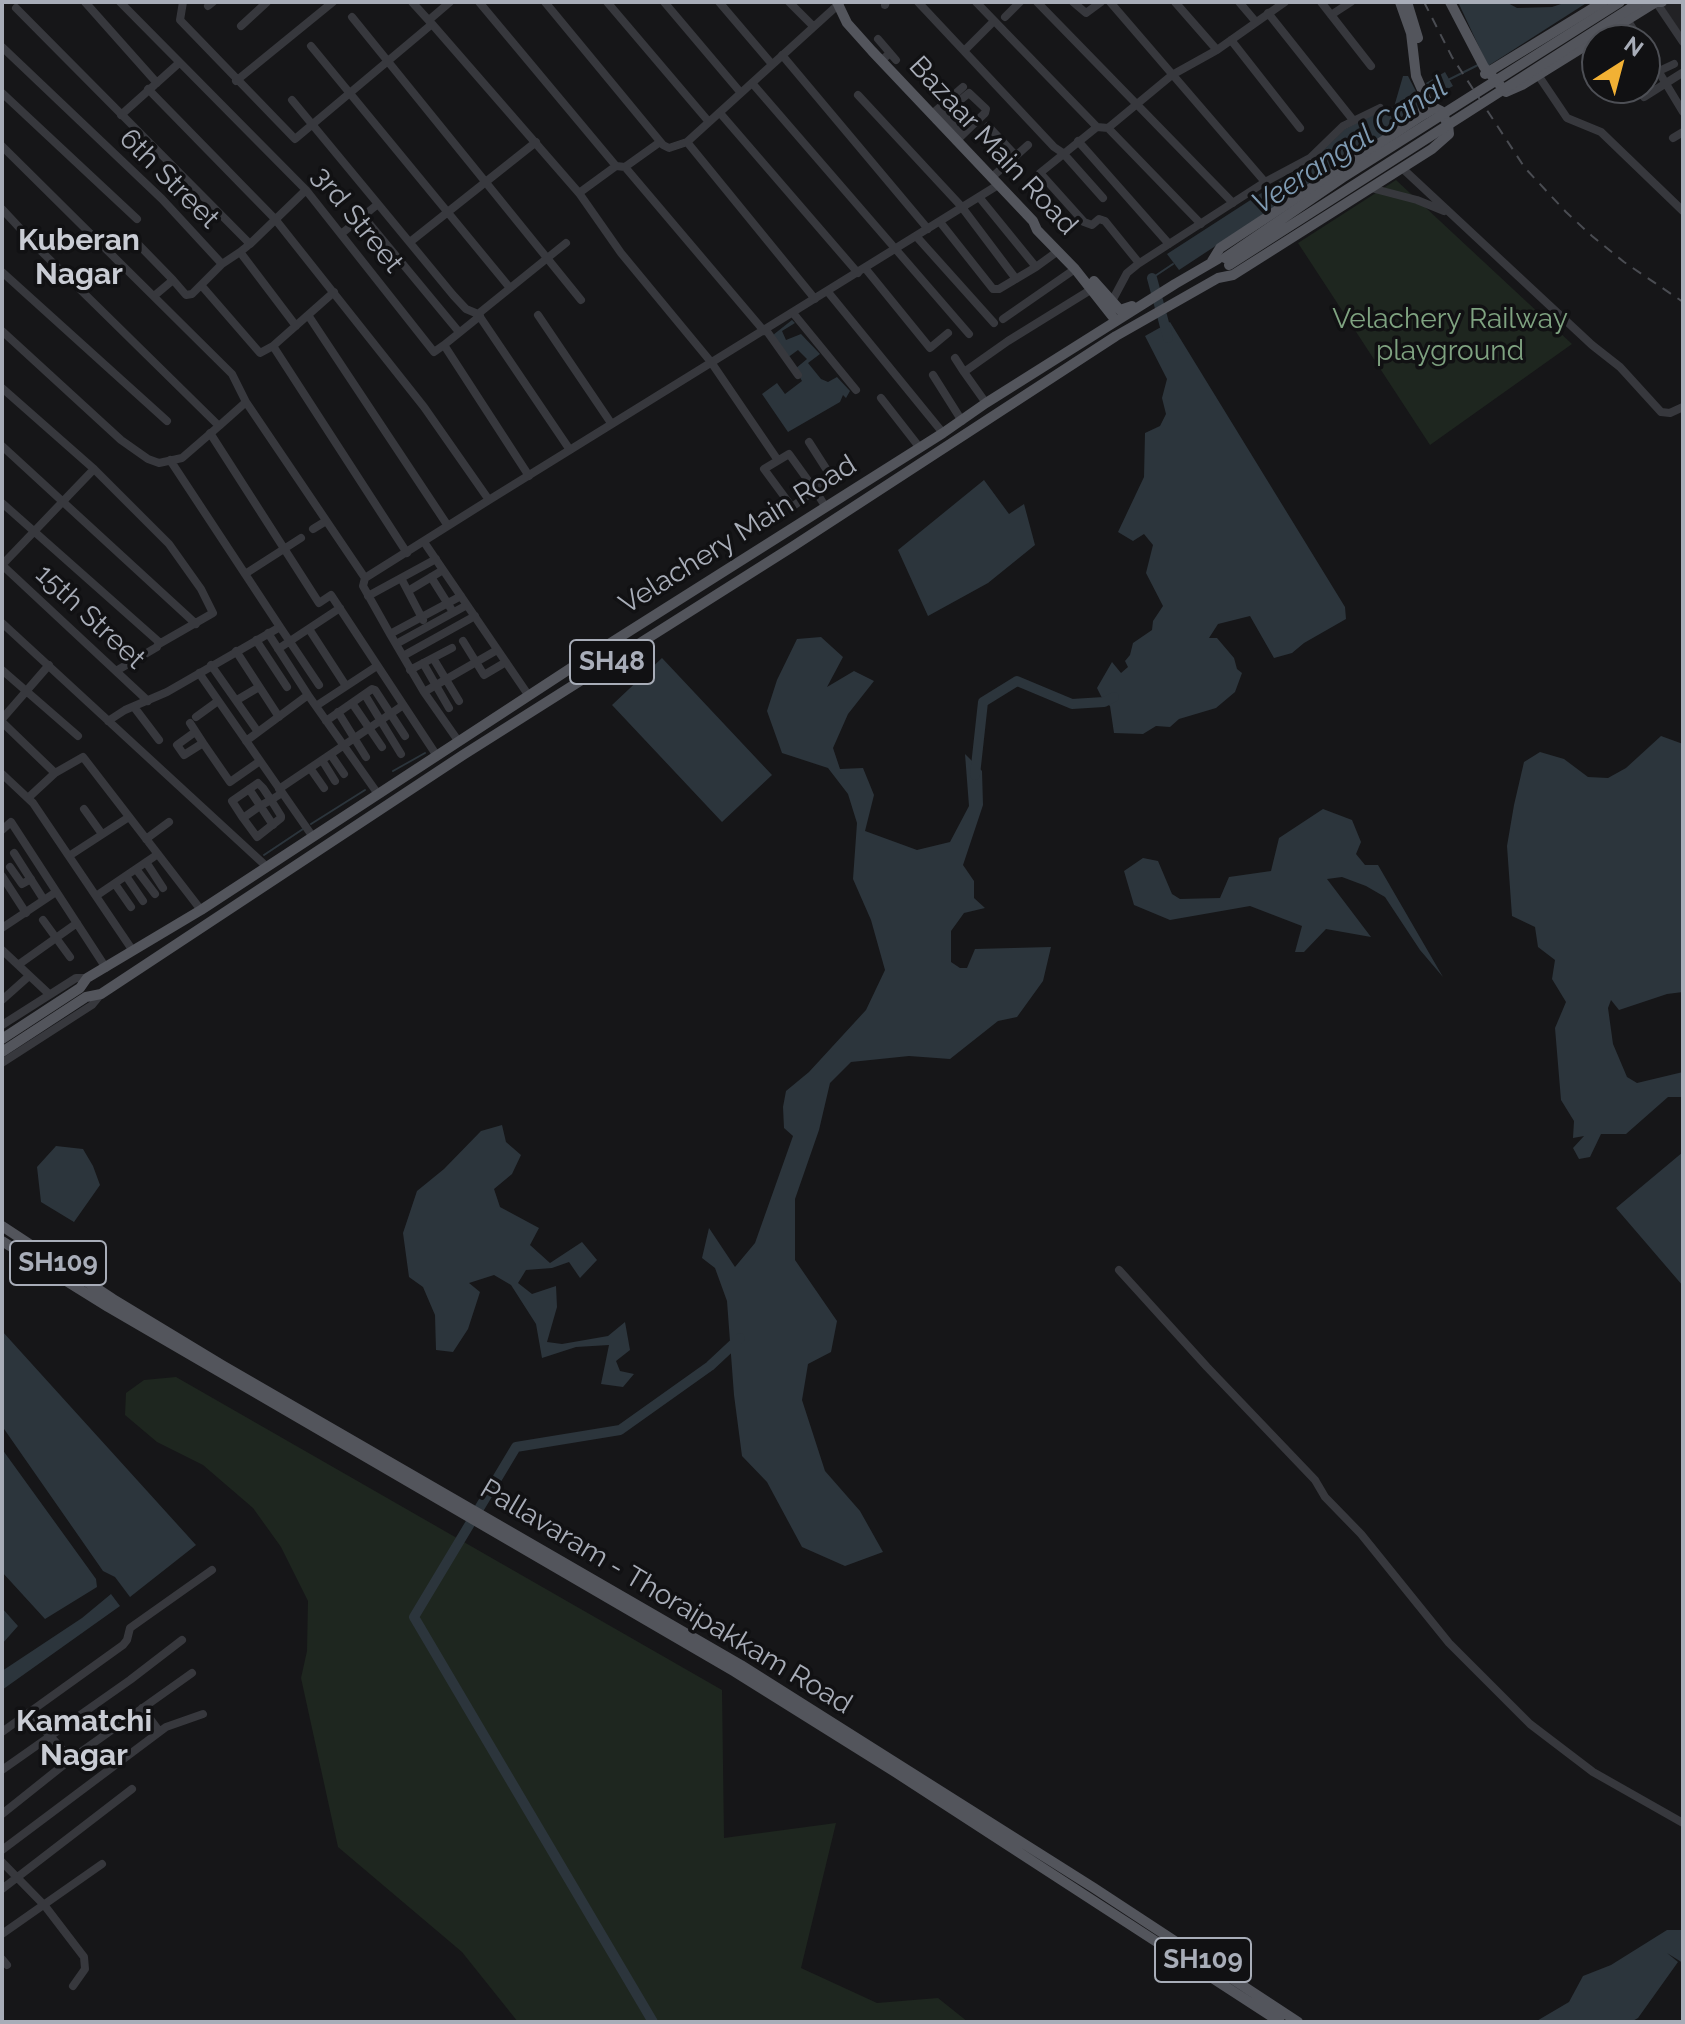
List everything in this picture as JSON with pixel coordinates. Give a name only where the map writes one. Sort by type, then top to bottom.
[{"type":"main road","points":[[1400,2],[1411,33],[1414,65],[1430,100],[1441,111]]},
{"type":"main road","points":[[1407,2],[1419,42],[1424,87]]},
{"type":"main road","points":[[1444,2],[1502,99],[1511,97],[1660,3]]},
{"type":"main road","points":[[1450,2],[1475,56]]},
{"type":"main road","points":[[1484,71],[1603,2]]},
{"type":"main road","name":"SH48","points":[[1218,278],[1227,261],[1342,178],[1620,2]]},
{"type":"main road","name":"SH48","points":[[1212,261],[1227,261],[1640,2]]},
{"type":"main road","name":"Bazaar Main Road","points":[[838,3],[847,23],[959,138],[995,182],[1033,221],[1037,230],[1075,269],[1116,321]]},
{"type":"main road","points":[[1630,24],[1660,3]]},
{"type":"main road","points":[[1540,77],[1581,54]]},
{"type":"main road","points":[[1418,118],[1430,100]]},
{"type":"main road","points":[[1212,261],[1220,248],[1418,118],[1435,108],[1441,111]]},
{"type":"main road","name":"Velachery Main Road","points":[[101,994],[463,755],[1136,325],[1218,278],[1233,275],[1402,168],[1449,134],[1441,111]]},
{"type":"main road","points":[[1033,221],[1043,225],[1120,310],[1131,306],[1133,311]]},
{"type":"main road","name":"Velachery Main Road","points":[[87,978],[201,910],[529,696],[1212,261]]},
{"type":"main road","points":[[767,544],[775,558]]},
{"type":"main road","points":[[179,923],[188,937]]},
{"type":"main road","name":"SH48","points":[[2,1052],[59,1009],[87,978]]},
{"type":"main road","name":"SH48","points":[[2,1039],[59,1009],[101,994]]},
{"type":"main road","name":"Pallavaram - Thoraipakkam Road","points":[[2,1226],[115,1306]]},
{"type":"main road","name":"Pallavaram - Thoraipakkam Road","points":[[2,1241],[734,1666],[1298,2022]]},
{"type":"main road","name":"Pallavaram - Thoraipakkam Road","points":[[1105,1902],[1280,2022]]},
{"type":"street","points":[[85,2],[157,83]]},
{"type":"street","name":"3rd Street","points":[[120,2],[306,190],[434,352],[444,345],[529,476]]},
{"type":"street","points":[[183,2],[180,20],[236,81],[293,138],[298,139],[389,61],[450,2]]},
{"type":"street","points":[[241,26],[267,2]]},
{"type":"street","points":[[236,81],[333,2]]},
{"type":"street","points":[[412,2],[579,193],[621,253],[711,362],[777,459]]},
{"type":"street","points":[[479,2],[765,331],[798,375]]},
{"type":"street","points":[[545,2],[660,142],[669,148],[687,142],[838,3]]},
{"type":"street","points":[[607,2],[709,122]]},
{"type":"street","points":[[664,2],[741,93]]},
{"type":"street","points":[[719,2],[771,63]]},
{"type":"street","points":[[789,2],[813,26]]},
{"type":"street","points":[[918,2],[1103,198]]},
{"type":"street","points":[[976,2],[1097,127],[1108,128],[1201,224]]},
{"type":"street","points":[[1005,17],[1020,2]]},
{"type":"street","points":[[1037,2],[1233,203]]},
{"type":"street","points":[[1073,2],[1086,13],[1101,2]]},
{"type":"street","points":[[1110,2],[1265,182]]},
{"type":"street","points":[[1175,2],[1217,50]]},
{"type":"street","points":[[1239,2],[1256,22]]},
{"type":"street","points":[[1108,128],[1172,75],[1217,50],[1285,2]]},
{"type":"street","points":[[1321,2],[1371,66]]},
{"type":"street","points":[[1331,15],[1351,2]]},
{"type":"street","points":[[1660,3],[1683,42]]},
{"type":"street","points":[[16,8],[250,244]]},
{"type":"street","points":[[1268,13],[1353,120]]},
{"type":"street","points":[[352,17],[581,300]]},
{"type":"street","points":[[964,51],[994,21]]},
{"type":"street","points":[[878,39],[893,56],[881,61]]},
{"type":"street","points":[[1231,40],[1300,128]]},
{"type":"street","points":[[311,46],[510,288]]},
{"type":"street","name":"6th Street","points":[[2,47],[162,199],[222,264],[240,252],[296,326]]},
{"type":"street","points":[[782,55],[928,229]]},
{"type":"street","points":[[121,115],[179,63]]},
{"type":"street","points":[[1661,70],[1674,64]]},
{"type":"street","points":[[1661,86],[1682,73]]},
{"type":"street","points":[[1661,74],[1680,99],[1683,112]]},
{"type":"street","points":[[1540,77],[1567,118],[1601,132],[1683,211]]},
{"type":"street","points":[[752,83],[969,334]]},
{"type":"street","points":[[148,89],[275,219],[424,407],[489,500]]},
{"type":"street","points":[[936,117],[964,89]]},
{"type":"street","points":[[2,93],[137,219]]},
{"type":"street","points":[[936,117],[969,93],[986,109],[959,138]]},
{"type":"street","points":[[858,95],[963,208],[1016,279]]},
{"type":"street","points":[[292,100],[453,295],[466,309],[479,315],[570,450]]},
{"type":"street","points":[[1112,301],[1127,273],[1139,263],[1265,182],[1310,158],[1343,126],[1380,108]]},
{"type":"street","points":[[720,113],[930,348],[948,333]]},
{"type":"street","points":[[988,126],[1016,156]]},
{"type":"street","points":[[1097,127],[1040,173],[1084,222],[1092,225],[1099,219],[1105,221],[1139,263]]},
{"type":"street","points":[[1673,138],[1683,132]]},
{"type":"street","points":[[1078,141],[1169,244]]},
{"type":"street","points":[[410,242],[536,142]]},
{"type":"street","points":[[579,193],[660,142]]},
{"type":"street","points":[[687,142],[815,299]]},
{"type":"street","points":[[459,742],[410,670],[363,586],[365,578],[963,208],[995,182],[1028,145]]},
{"type":"street","points":[[2,146],[232,374],[246,402],[365,578]]},
{"type":"street","points":[[1402,168],[1592,345],[1620,367],[1661,412],[1670,413],[1683,407]]},
{"type":"street","points":[[1371,188],[1417,200],[1452,214]]},
{"type":"street","points":[[240,252],[306,190]]},
{"type":"street","points":[[979,197],[1036,267]]},
{"type":"street","points":[[341,234],[378,204]]},
{"type":"street","points":[[2,209],[219,426]]},
{"type":"street","points":[[363,216],[459,332]]},
{"type":"street","points":[[940,222],[993,289],[999,289],[1058,251]]},
{"type":"street","points":[[916,236],[994,323]]},
{"type":"street","points":[[136,242],[189,295],[222,264]]},
{"type":"street","points":[[444,345],[566,243]]},
{"type":"street","points":[[1003,319],[1075,269]]},
{"type":"street","points":[[2,272],[167,421]]},
{"type":"street","points":[[154,296],[173,280]]},
{"type":"street","points":[[201,285],[258,352],[273,346],[334,292]]},
{"type":"street","points":[[964,372],[1092,289]]},
{"type":"street","points":[[828,292],[943,433]]},
{"type":"street","points":[[793,313],[856,390]]},
{"type":"street","points":[[308,315],[448,526]]},
{"type":"street","points":[[538,315],[611,423]]},
{"type":"street","points":[[2,331],[121,440],[159,463],[182,458],[246,402]]},
{"type":"street","points":[[273,346],[407,553]]},
{"type":"street","points":[[955,358],[986,403]]},
{"type":"street","points":[[933,375],[962,421]]},
{"type":"street","points":[[2,388],[94,469],[169,544],[201,589],[213,613],[116,671]]},
{"type":"street","points":[[881,398],[920,448]]},
{"type":"street","points":[[210,433],[319,603],[331,595],[437,756]]},
{"type":"street","points":[[809,442],[832,478],[814,491],[792,507],[764,469],[789,454],[814,491],[824,507]]},
{"type":"street","points":[[2,446],[196,624]]},
{"type":"street","points":[[170,460],[319,685]]},
{"type":"street","points":[[2,565],[94,469]]},
{"type":"street","points":[[2,503],[159,644]]},
{"type":"street","points":[[313,529],[326,521]]},
{"type":"street","points":[[245,574],[301,538]]},
{"type":"street","points":[[424,542],[529,696]]},
{"type":"street","points":[[368,596],[436,559]]},
{"type":"street","name":"15th Street","points":[[2,565],[148,701]]},
{"type":"street","points":[[408,591],[443,570]]},
{"type":"street","points":[[431,577],[453,612]]},
{"type":"street","points":[[401,578],[433,640]]},
{"type":"street","points":[[390,634],[461,596]]},
{"type":"street","points":[[396,644],[467,605]]},
{"type":"street","points":[[278,649],[340,608]]},
{"type":"street","points":[[403,656],[475,616]]},
{"type":"street","points":[[268,633],[274,617]]},
{"type":"street","points":[[2,623],[266,866]]},
{"type":"street","points":[[108,721],[280,627]]},
{"type":"street","points":[[309,629],[346,686]]},
{"type":"street","points":[[268,633],[378,794]]},
{"type":"street","points":[[256,640],[287,687]]},
{"type":"street","points":[[463,641],[484,675],[506,662]]},
{"type":"street","points":[[410,670],[452,648]]},
{"type":"street","points":[[424,692],[497,650]]},
{"type":"street","points":[[236,651],[279,717]]},
{"type":"street","points":[[433,658],[459,701]]},
{"type":"street","points":[[423,663],[449,708]]},
{"type":"street","points":[[49,665],[2,721],[55,773]]},
{"type":"street","points":[[211,665],[258,732]]},
{"type":"street","points":[[316,706],[377,666]]},
{"type":"street","points":[[2,670],[78,736]]},
{"type":"street","points":[[199,673],[313,837]]},
{"type":"street","points":[[237,700],[259,687]]},
{"type":"street","points":[[326,721],[375,690],[405,736]]},
{"type":"street","points":[[246,741],[308,695]]},
{"type":"street","points":[[365,695],[401,754]]},
{"type":"street","points":[[203,743],[184,755],[177,745],[218,701]]},
{"type":"street","points":[[352,703],[382,747]]},
{"type":"street","points":[[243,818],[402,706]]},
{"type":"street","points":[[134,707],[159,740]]},
{"type":"street","points":[[338,712],[366,757]]},
{"type":"street","points":[[194,724],[230,782],[260,761]]},
{"type":"street","points":[[331,755],[344,774]]},
{"type":"street","points":[[28,798],[55,773],[83,757],[201,910]]},
{"type":"street","points":[[322,760],[335,781]]},
{"type":"street","points":[[310,768],[324,788]]},
{"type":"street","points":[[2,774],[28,798],[133,951]]},
{"type":"street","points":[[258,783],[271,800],[281,818],[257,837],[231,803],[258,783]]},
{"type":"street","points":[[249,789],[273,825]]},
{"type":"street","points":[[84,809],[102,834]]},
{"type":"street","points":[[69,856],[129,817]]},
{"type":"street","points":[[4,824],[11,822],[106,968]]},
{"type":"street","points":[[146,839],[169,822]]},
{"type":"street","points":[[14,853],[44,900]]},
{"type":"street","points":[[96,896],[158,854]]},
{"type":"street","points":[[146,862],[163,888]]},
{"type":"street","points":[[10,867],[22,884],[31,879]]},
{"type":"street","points":[[136,869],[155,894]]},
{"type":"street","points":[[2,876],[26,913]]},
{"type":"street","points":[[126,876],[143,901]]},
{"type":"street","points":[[115,884],[131,907]]},
{"type":"street","points":[[2,928],[56,892]]},
{"type":"street","points":[[43,920],[70,957]]},
{"type":"street","points":[[18,965],[77,923]]},
{"type":"street","points":[[2,950],[49,994]]},
{"type":"street","points":[[2,1000],[29,976]]},
{"type":"street","points":[[2,1025],[76,978],[87,978]]},
{"type":"street","points":[[2,1063],[92,1005],[101,994]]},
{"type":"street","points":[[1119,1270],[1315,1480],[1325,1497],[1361,1534],[1449,1643],[1530,1724],[1593,1772],[1683,1823]]},
{"type":"street","points":[[2,1732],[123,1645],[130,1628],[212,1570]]},
{"type":"street","points":[[2,1770],[182,1640]]},
{"type":"street","points":[[2,1814],[71,1759],[192,1673]]},
{"type":"street","points":[[142,1708],[159,1731]]},
{"type":"street","points":[[30,1714],[71,1759]]},
{"type":"street","points":[[2,1850],[159,1731],[176,1721],[203,1714]]},
{"type":"street","points":[[2,1889],[132,1789]]},
{"type":"street","points":[[2,1862],[45,1906],[86,1961],[85,1969],[73,1986]]},
{"type":"street","points":[[2,1934],[102,1864]]},
{"type":"shaded area","points":[[1683,2],[1683,36],[1662,5]]},
{"type":"green space","name":"Velachery Railway playground","points":[[1396,180],[1572,344],[1430,445],[1298,243]]},
{"type":"green space","points":[[176,1377],[722,1690],[724,1838],[836,1823],[801,1968],[877,2003],[938,1998],[968,2022],[518,2022],[462,1952],[338,1847],[301,1678],[307,1651],[308,1601],[281,1547],[253,1508],[203,1465],[157,1442],[125,1415],[126,1393],[144,1380]]},
{"type":"water","points":[[1458,2],[1506,2],[1517,8],[1588,2],[1488,66]]},
{"type":"water","points":[[1445,72],[1453,86],[1435,96],[1426,83]]},
{"type":"water","points":[[1403,76],[1408,76],[1422,103],[1416,114],[1179,270],[1167,254],[1314,159],[1345,129],[1394,107]]},
{"type":"water","points":[[792,320],[795,323],[782,331],[786,340],[801,334],[820,354],[808,363],[821,379],[828,382],[837,377],[850,391],[846,398],[843,395],[840,402],[788,432],[762,394],[777,383],[785,394],[802,381],[795,369],[807,359],[798,350],[787,358],[773,335]]},
{"type":"water","points":[[1170,322],[1345,607],[1346,619],[1292,653],[1274,658],[1250,616],[1218,624],[1209,638],[1217,638],[1242,673],[1235,692],[1216,708],[1179,719],[1170,727],[1156,726],[1143,734],[1114,733],[1110,706],[1104,702],[1097,688],[1112,662],[1121,673],[1128,667],[1125,661],[1133,643],[1152,630],[1153,621],[1163,606],[1146,573],[1153,545],[1144,534],[1133,541],[1118,532],[1144,477],[1145,433],[1160,426],[1166,414],[1162,398],[1167,379],[1145,336]]},
{"type":"water","points":[[984,480],[1009,514],[1024,504],[1035,545],[988,583],[928,616],[898,550]]},
{"type":"water","points":[[821,637],[843,657],[827,687],[854,671],[874,681],[848,714],[833,748],[840,769],[863,768],[874,795],[865,831],[917,850],[950,842],[969,806],[965,754],[982,771],[983,805],[963,865],[974,881],[974,898],[985,908],[964,913],[951,931],[951,962],[960,968],[967,968],[975,949],[1051,947],[1043,981],[1017,1017],[998,1021],[950,1059],[909,1056],[851,1062],[830,1083],[819,1130],[795,1199],[795,1260],[837,1321],[831,1352],[808,1364],[802,1400],[825,1471],[860,1511],[883,1552],[845,1566],[802,1547],[767,1482],[742,1456],[727,1301],[715,1268],[702,1258],[709,1228],[735,1267],[755,1243],[793,1136],[784,1128],[786,1091],[809,1072],[866,1010],[885,970],[871,920],[853,879],[857,823],[848,794],[828,768],[782,753],[767,711],[777,680],[797,639]]},
{"type":"water","points":[[662,658],[772,775],[722,822],[612,705]]},
{"type":"water","points":[[1661,736],[1683,744],[1683,992],[1667,994],[1619,1010],[1611,1000],[1608,1008],[1613,1044],[1627,1077],[1637,1083],[1683,1072],[1683,1097],[1668,1097],[1626,1134],[1601,1134],[1590,1157],[1579,1159],[1573,1148],[1584,1136],[1573,1138],[1574,1121],[1561,1100],[1555,1028],[1566,1002],[1552,979],[1555,960],[1538,947],[1535,927],[1512,916],[1507,846],[1514,805],[1524,762],[1540,752],[1564,759],[1588,777],[1608,778],[1626,768]]},
{"type":"water","points":[[1323,809],[1352,820],[1361,842],[1356,854],[1365,865],[1378,865],[1443,977],[1420,950],[1385,897],[1342,877],[1327,879],[1371,937],[1326,929],[1304,952],[1295,952],[1302,926],[1250,906],[1170,920],[1134,905],[1124,871],[1143,858],[1158,861],[1172,894],[1180,899],[1220,898],[1229,877],[1271,871],[1279,838]]},
{"type":"water","points":[[502,1125],[506,1142],[521,1155],[512,1174],[494,1189],[500,1207],[539,1228],[530,1245],[550,1263],[582,1242],[597,1260],[580,1278],[569,1262],[552,1268],[526,1270],[518,1283],[532,1294],[556,1286],[557,1307],[547,1342],[562,1344],[608,1336],[625,1322],[630,1350],[616,1361],[620,1371],[634,1374],[623,1387],[601,1384],[609,1345],[576,1347],[542,1358],[536,1324],[511,1285],[494,1275],[469,1283],[480,1292],[468,1329],[453,1352],[436,1350],[435,1315],[423,1287],[409,1277],[403,1233],[417,1191],[444,1169],[481,1131]]},
{"type":"water","points":[[56,1146],[83,1149],[100,1185],[74,1222],[41,1202],[37,1167]]},
{"type":"water","points":[[1683,1152],[1683,1286],[1616,1208]]},
{"type":"water","points":[[2,1331],[196,1545],[130,1597],[115,1577],[103,1571],[2,1426]]},
{"type":"water","points":[[2,1449],[96,1579],[97,1587],[45,1619],[2,1572]]},
{"type":"water","points":[[111,1594],[120,1606],[2,1690],[2,1671],[82,1618]]},
{"type":"water","points":[[2,1608],[18,1626],[2,1644]]},
{"type":"water","points":[[1683,1928],[1683,1963],[1667,1953],[1678,1962],[1638,2018],[1631,2022],[1535,2022],[1569,2002],[1583,1976],[1611,1965],[1667,1930]]},
{"type":"waterway","name":"Veerangal Canal","points":[[1448,80],[1478,65]]},
{"type":"waterway","name":"Veerangal Canal","points":[[1152,278],[1173,264]]},
{"type":"waterway","points":[[1152,278],[1168,338]]},
{"type":"waterway","points":[[975,775],[983,702],[1017,681],[1072,704],[1104,702],[1114,697]]},
{"type":"waterway","points":[[393,771],[425,753]]},
{"type":"waterway","points":[[311,824],[365,790]]},
{"type":"waterway","points":[[264,855],[303,829]]},
{"type":"waterway","points":[[653,2022],[414,1617],[516,1447],[620,1430],[710,1366],[740,1338]]},
{"type":"railway","points":[[1424,2],[1452,57],[1525,168],[1592,236],[1683,302]]},
{"type":"district","name":"Kuberan Nagar","points":[[79,258]]},
{"type":"district","name":"Kamatchi Nagar","points":[[84,1739]]}]
